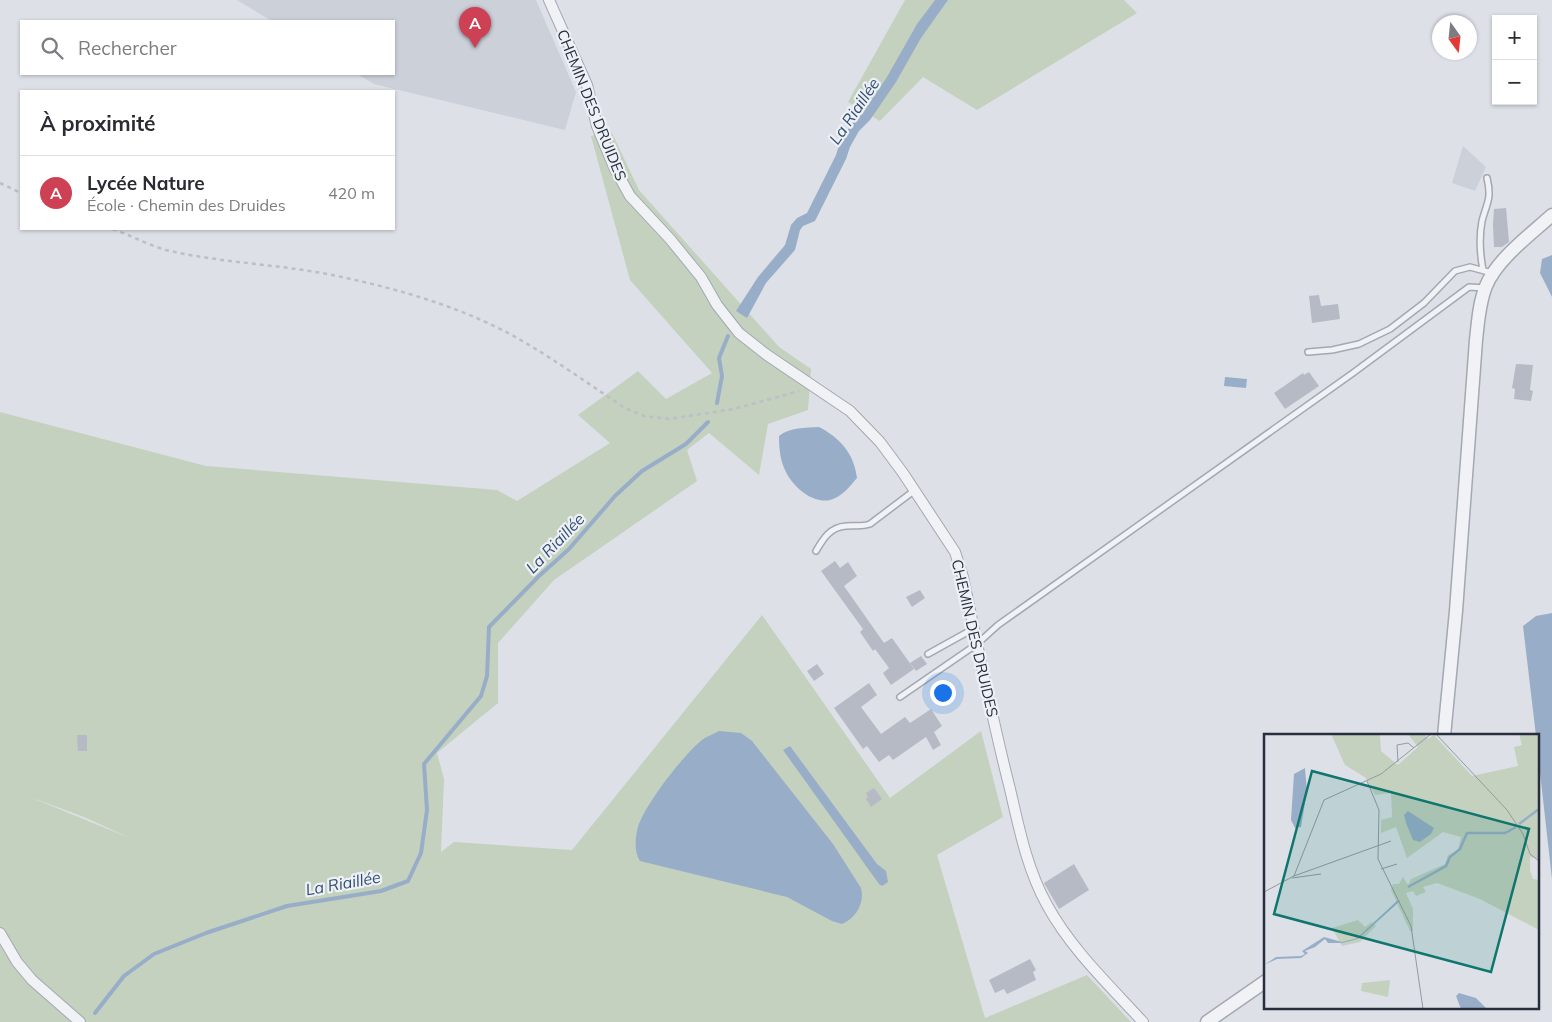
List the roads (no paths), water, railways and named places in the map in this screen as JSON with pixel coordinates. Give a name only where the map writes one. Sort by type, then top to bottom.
[{"type":"street","name":"CHEMIN DES DRUIDES","points":[[550,0],[587,85],[597,126],[614,167],[630,196],[670,239],[701,277],[717,305],[739,333],[767,355],[850,411],[880,442],[915,490],[955,552],[963,577],[1004,768],[1023,843],[1035,881],[1047,905],[1073,944],[1143,1022]]},
{"type":"street","points":[[1444,734],[1456,612],[1476,340],[1480,309],[1488,271],[1552,215]]},
{"type":"street","points":[[0,933],[17,962],[32,980],[80,1022]]},
{"type":"street","points":[[1207,1022],[1264,982]]},
{"type":"lane","points":[[1487,178],[1490,197],[1482,222],[1480,252],[1488,271]]},
{"type":"lane","points":[[1308,352],[1332,350],[1359,344],[1390,329],[1424,303],[1455,271],[1470,266],[1488,271]]},
{"type":"lane","points":[[900,697],[977,644],[998,625],[1345,378],[1469,287],[1485,288]]},
{"type":"lane","points":[[816,551],[824,536],[836,528],[846,526],[862,527],[870,524],[915,490]]},
{"type":"lane","points":[[928,654],[974,629]]},
{"type":"water","points":[[935,0],[948,0],[921,38],[896,82],[870,120],[859,131],[815,221],[803,226],[800,230],[795,250],[766,283],[747,318],[736,311],[758,277],[785,245],[791,225],[797,218],[807,213],[836,155],[840,142],[851,125],[863,113],[887,77],[917,24]]},
{"type":"water","points":[[1552,255],[1552,297],[1540,273],[1542,259]]},
{"type":"water","points":[[1225,377],[1247,379],[1246,388],[1224,386]]},
{"type":"water","points":[[819,427],[827,431],[845,447],[853,461],[857,478],[842,494],[834,499],[823,501],[803,492],[792,482],[782,462],[779,436],[798,428]]},
{"type":"water","points":[[1552,613],[1552,879],[1540,773],[1540,734],[1536,734],[1523,626],[1536,616]]},
{"type":"water","points":[[719,731],[741,733],[752,741],[833,844],[861,888],[862,899],[858,909],[847,921],[842,924],[832,921],[787,897],[640,861],[636,849],[636,836],[638,827],[648,807],[666,781],[694,747],[706,737]]},
{"type":"water","points":[[790,746],[877,864],[886,871],[888,882],[882,886],[879,884],[783,750]]},
{"type":"waterway","name":"La Riaillée","points":[[717,403],[722,376],[719,358],[728,336]]},
{"type":"waterway","name":"La Riaillée","points":[[95,1013],[124,976],[154,954],[206,933],[287,906],[381,891],[408,881],[421,853],[427,810],[424,764],[481,696],[487,676],[489,627],[539,576],[569,549],[615,496],[642,471],[686,444],[708,422]]},
{"type":"place","name":"Lycée Nature","points":[[475,48]]}]
